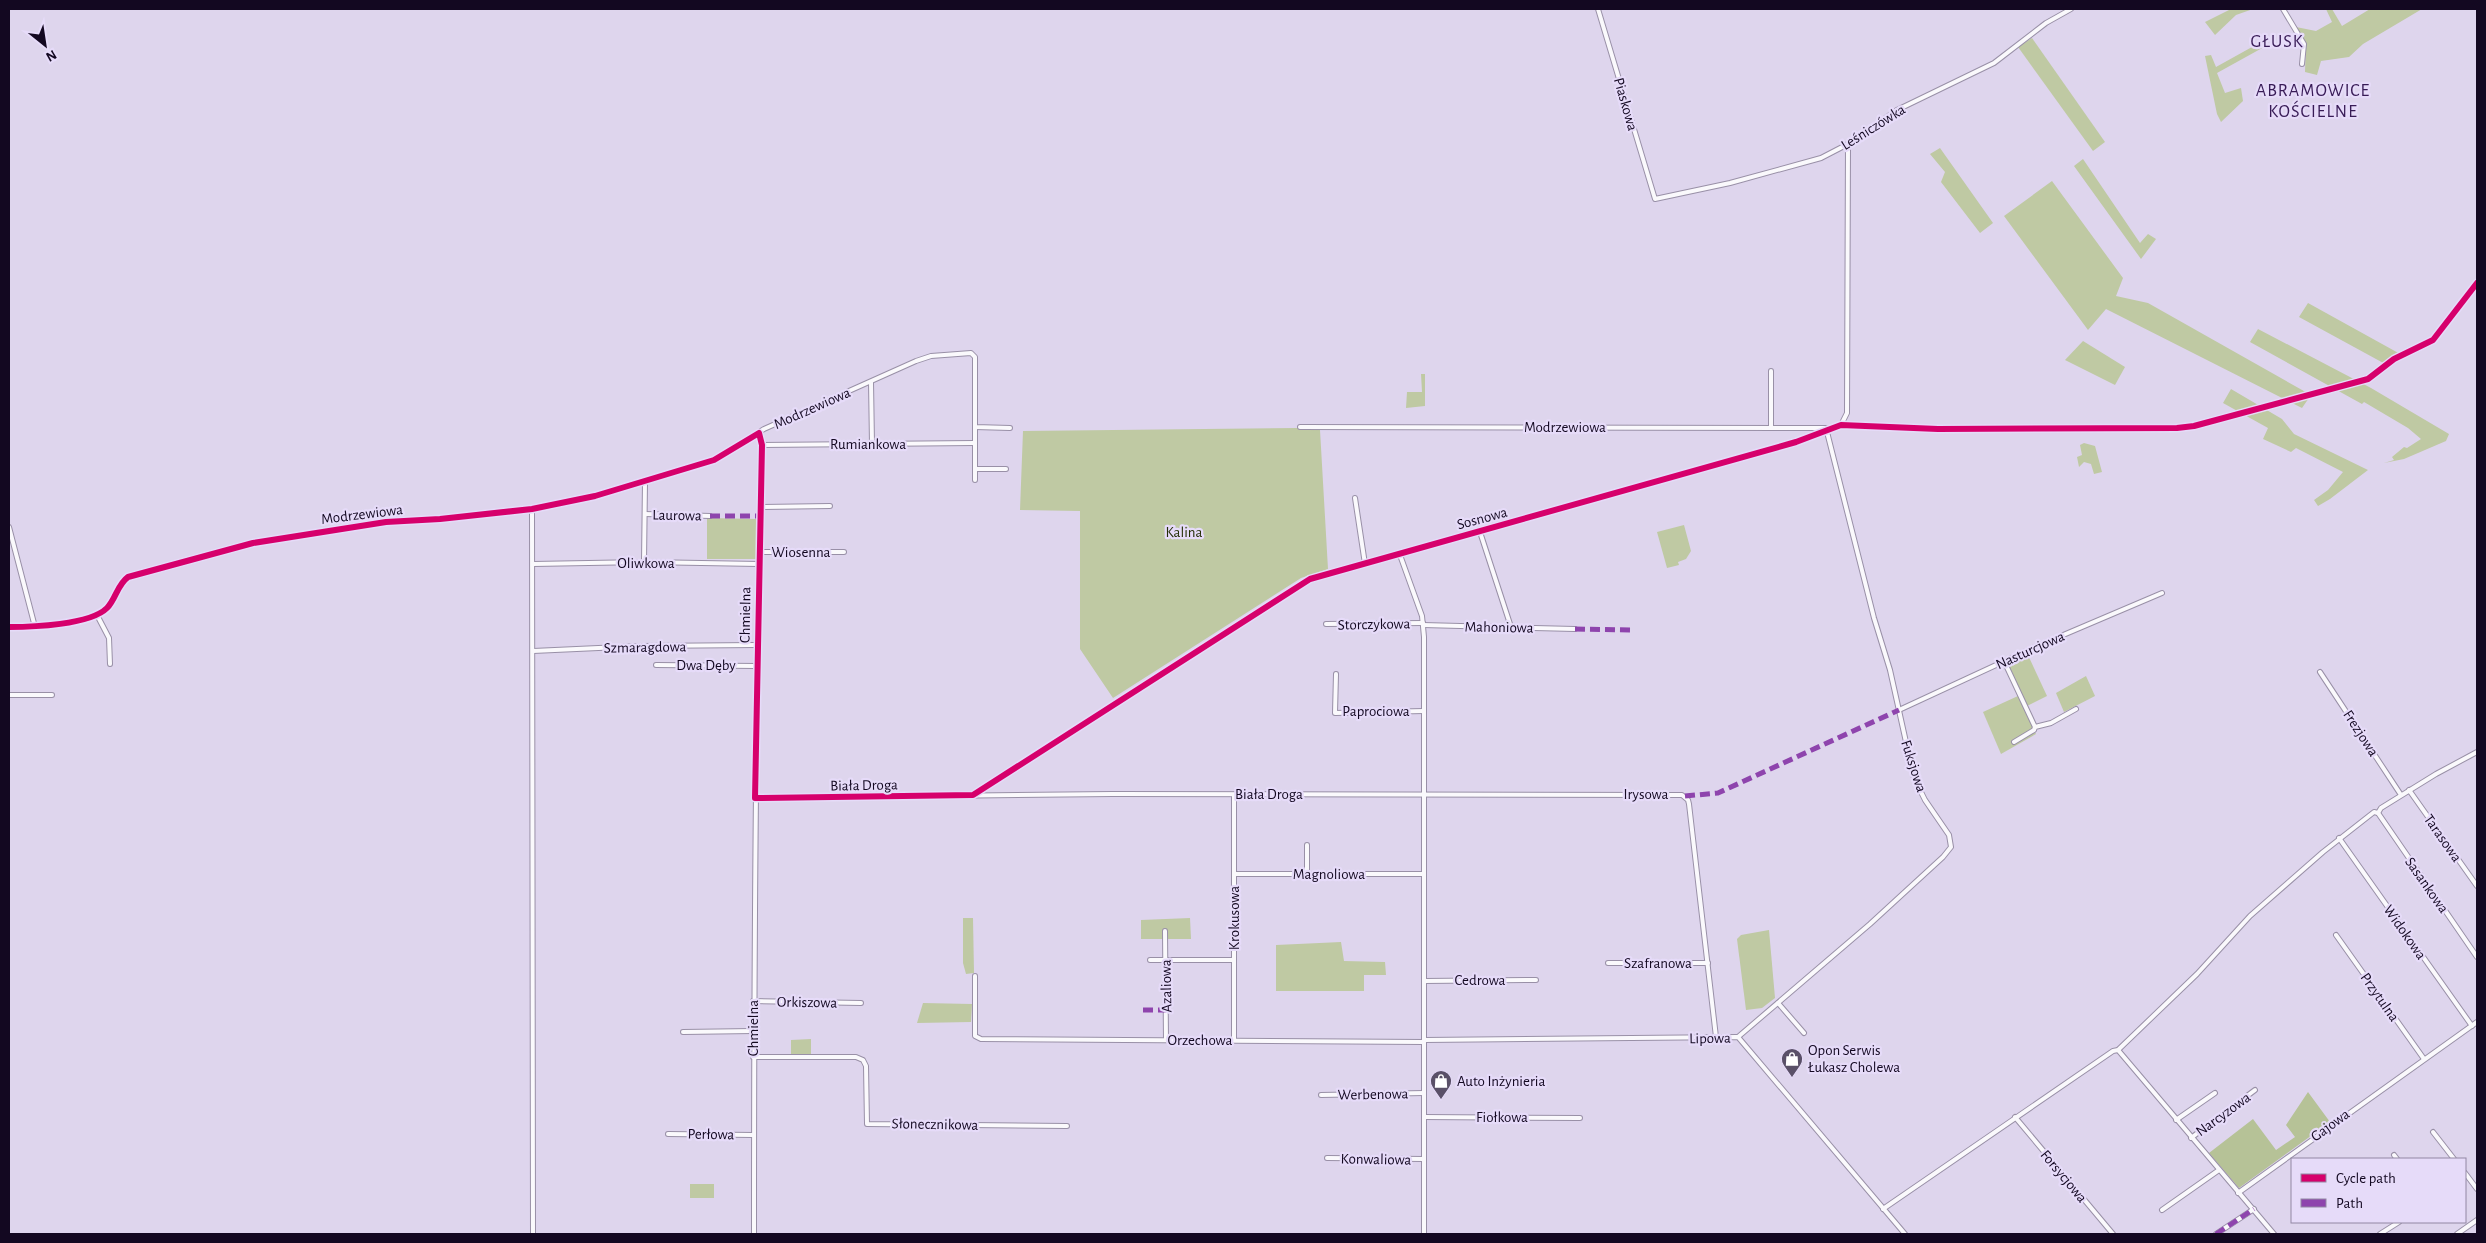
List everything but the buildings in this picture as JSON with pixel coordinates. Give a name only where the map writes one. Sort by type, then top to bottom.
[{"type":"street","name":"Piaskowa","points":[[1598,9],[1655,199]]},
{"type":"street","name":"Leśniczówka","points":[[1655,199],[1690,192],[1821,158],[1848,144],[1897,110],[1994,63],[2046,24],[2071,9]]},
{"type":"street","points":[[2282,9],[2304,44],[2302,64]]},
{"type":"street","name":"Sosnowa","points":[[973,795],[1310,579],[1480,532],[1828,431],[1842,425],[1847,412],[1848,144]]},
{"type":"street","name":"Modrzewiowa","points":[[97,615],[111,604],[121,582],[128,576],[252,543],[386,522],[440,519],[532,509],[595,496],[645,482],[714,460],[759,432],[930,356],[971,353],[975,357],[974,480]]},
{"type":"street","points":[[1771,371],[1771,428]]},
{"type":"street","points":[[871,382],[872,444]]},
{"type":"street","points":[[975,427],[1010,428]]},
{"type":"street","name":"Modrzewiowa","points":[[1300,427],[1818,427],[1826,428],[1828,431]]},
{"type":"street","name":"Fuksjowa","points":[[1738,1038],[1870,924],[1951,847],[1949,836],[1925,800],[1914,778],[1828,431]]},
{"type":"street","name":"Chmielna","points":[[754,1234],[753,1001],[756,666],[762,445],[759,432]]},
{"type":"street","name":"Rumiankowa","points":[[762,445],[975,443]]},
{"type":"street","points":[[974,469],[1006,469]]},
{"type":"street","name":"Laurowa","points":[[644,562],[645,482]]},
{"type":"street","points":[[1355,498],[1365,564]]},
{"type":"street","points":[[760,507],[830,506]]},
{"type":"street","points":[[532,509],[533,1234]]},
{"type":"street","name":"Laurowa","points":[[645,514],[710,516]]},
{"type":"street","points":[[9,527],[35,627]]},
{"type":"street","points":[[1480,532],[1510,627]]},
{"type":"street","name":"Wiosenna","points":[[759,552],[844,552]]},
{"type":"street","points":[[1400,555],[1423,624],[1424,1234]]},
{"type":"street","name":"Oliwkowa","points":[[533,564],[644,562],[759,564]]},
{"type":"street","name":"Nasturcjowa","points":[[1898,710],[2004,661],[2162,593]]},
{"type":"street","points":[[9,627],[35,627],[97,615],[109,638],[110,664]]},
{"type":"street","name":"Storczykowa","points":[[1326,624],[1423,624]]},
{"type":"street","name":"Mahoniowa","points":[[1423,624],[1575,629]]},
{"type":"street","name":"Szmaragdowa","points":[[533,651],[642,646],[757,646]]},
{"type":"street","points":[[2004,661],[2035,727]]},
{"type":"street","name":"Dwa Dęby","points":[[656,665],[756,666]]},
{"type":"street","name":"Frezjowa","points":[[2320,672],[2401,795]]},
{"type":"street","name":"Paprociowa","points":[[1336,674],[1335,713],[1424,712]]},
{"type":"street","points":[[9,695],[52,695]]},
{"type":"street","points":[[2014,742],[2034,730],[2035,727],[2051,722],[2076,709]]},
{"type":"street","points":[[1884,1209],[2015,1117],[2113,1051],[2118,1050],[2197,974],[2240,926],[2339,838],[2374,812],[2378,813],[2381,808],[2409,790],[2477,752]]},
{"type":"street","name":"Tarasowa","points":[[2409,790],[2477,886]]},
{"type":"street","name":"Biała Droga","points":[[755,798],[973,795],[1424,794]]},
{"type":"street","name":"Irysowa","points":[[1424,794],[1674,794],[1685,796],[1689,804],[1716,1037]]},
{"type":"street","name":"Krokusowa","points":[[1234,795],[1234,1040]]},
{"type":"street","name":"Sasankowa","points":[[2378,813],[2477,957]]},
{"type":"street","name":"Widokowa","points":[[2339,838],[2472,1026]]},
{"type":"street","points":[[1307,845],[1307,875]]},
{"type":"street","name":"Magnoliowa","points":[[1234,874],[1424,874]]},
{"type":"street","name":"Azaliowa","points":[[1165,932],[1166,1040]]},
{"type":"street","name":"Przytulna","points":[[2336,934],[2424,1059]]},
{"type":"street","points":[[1150,960],[1234,960]]},
{"type":"street","name":"Szafranowa","points":[[1608,964],[1708,963]]},
{"type":"street","name":"Orzechowa","points":[[975,976],[976,1038],[1424,1041]]},
{"type":"street","name":"Cedrowa","points":[[1424,981],[1536,980]]},
{"type":"street","name":"Orkiszowa","points":[[753,1001],[861,1003]]},
{"type":"street","points":[[1778,1003],[1804,1033]]},
{"type":"street","name":"Gajowa","points":[[2238,1193],[2477,1022]]},
{"type":"street","points":[[683,1032],[753,1031]]},
{"type":"street","name":"Lipowa","points":[[1424,1041],[1738,1038],[1905,1234]]},
{"type":"street","points":[[2118,1050],[2274,1234]]},
{"type":"street","name":"Słonecznikowa","points":[[753,1057],[856,1057],[863,1060],[866,1066],[868,1124],[1066,1126]]},
{"type":"street","name":"Narcyzowa","points":[[2191,1138],[2255,1090]]},
{"type":"street","points":[[2176,1120],[2215,1093]]},
{"type":"street","name":"Werbenowa","points":[[1321,1095],[1424,1094]]},
{"type":"street","name":"Fiołkowa","points":[[1424,1117],[1580,1118]]},
{"type":"street","name":"Forsycjowa","points":[[2015,1117],[2113,1234]]},
{"type":"street","points":[[2433,1132],[2453,1158]]},
{"type":"street","name":"Perłowa","points":[[668,1134],[753,1135]]},
{"type":"street","name":"Konwaliowa","points":[[1327,1158],[1424,1160]]},
{"type":"street","points":[[2162,1210],[2219,1170]]},
{"type":"street","points":[[2466,1174],[2477,1189]]},
{"type":"street","points":[[2216,1234],[2254,1209]]},
{"type":"street","points":[[2457,1234],[2477,1220]]},
{"type":"street","points":[[2380,1234],[2397,1223]]},
{"type":"green space","points":[[2231,9],[2253,9],[2236,15],[2215,35],[2205,22]]},
{"type":"green space","points":[[2326,9],[2332,9],[2342,26],[2370,9],[2422,9],[2363,44],[2349,57],[2321,61],[2317,75],[2305,72],[2306,43],[2296,27],[2316,31],[2332,22]]},
{"type":"green space","points":[[2032,38],[2105,142],[2093,151],[2018,47]]},
{"type":"green space","points":[[2261,42],[2264,47],[2217,73],[2225,93],[2241,88],[2243,101],[2221,122],[2217,114],[2205,56],[2211,55],[2216,67]]},
{"type":"green space","points":[[1940,148],[1993,223],[1980,233],[1941,182],[1945,172],[1930,154]]},
{"type":"green space","points":[[2083,159],[2140,243],[2148,234],[2156,239],[2141,259],[2074,166]]},
{"type":"green space","points":[[2052,181],[2123,278],[2116,296],[2148,303],[2311,395],[2302,408],[2106,309],[2088,330],[2004,216]]},
{"type":"green space","points":[[2308,303],[2403,355],[2387,365],[2299,317]]},
{"type":"green space","points":[[2258,329],[2371,388],[2449,434],[2446,441],[2404,459],[2384,463],[2394,460],[2392,457],[2404,447],[2407,448],[2421,439],[2408,428],[2364,402],[2362,404],[2250,342]]},
{"type":"green space","points":[[2083,341],[2125,367],[2115,385],[2065,360]]},
{"type":"green space","points":[[1421,374],[1425,374],[1425,406],[1406,408],[1407,392],[1422,392]]},
{"type":"green space","points":[[2231,389],[2282,419],[2294,434],[2368,470],[2318,506],[2314,500],[2328,490],[2343,472],[2296,448],[2291,452],[2263,439],[2268,428],[2223,403]]},
{"type":"green space","name":"Kalina","points":[[1298,428],[1320,430],[1328,569],[1301,578],[1113,698],[1080,649],[1080,511],[1020,510],[1023,431]]},
{"type":"green space","points":[[2084,443],[2095,446],[2102,472],[2094,474],[2091,464],[2084,462],[2079,467],[2077,457],[2082,455],[2080,445]]},
{"type":"green space","points":[[707,518],[757,519],[757,559],[707,559]]},
{"type":"green space","points":[[1684,525],[1691,551],[1686,559],[1678,562],[1679,565],[1667,568],[1657,532]]},
{"type":"green space","points":[[2027,653],[2047,696],[2027,706],[2006,662]]},
{"type":"green space","points":[[2086,676],[2095,696],[2064,712],[2056,693]]},
{"type":"green space","points":[[2018,696],[2036,734],[2001,754],[1983,712]]},
{"type":"green space","points":[[963,918],[973,918],[974,973],[966,974],[963,963]]},
{"type":"green space","points":[[1190,918],[1191,939],[1141,939],[1141,920]]},
{"type":"green space","points":[[1769,930],[1775,998],[1762,1008],[1746,1010],[1737,939],[1741,935]]},
{"type":"green space","points":[[1341,942],[1344,961],[1385,962],[1386,975],[1364,975],[1364,991],[1276,991],[1276,945]]},
{"type":"green space","points":[[923,1003],[972,1004],[971,1022],[917,1023]]},
{"type":"green space","points":[[811,1039],[811,1054],[791,1055],[791,1040]]},
{"type":"green space","points":[[2308,1092],[2330,1122],[2239,1188],[2209,1153],[2253,1119],[2276,1150],[2295,1137],[2286,1125]]},
{"type":"green space","points":[[690,1184],[714,1184],[714,1198],[690,1198]]},
{"type":"marked path","points":[[710,516],[760,516]]},
{"type":"marked path","points":[[1575,629],[1632,630]]},
{"type":"marked path","points":[[1685,796],[1718,793],[1899,710]]},
{"type":"marked path","points":[[1143,1010],[1166,1010]]},
{"type":"marked path","points":[[2216,1234],[2254,1209]]},
{"type":"cycle path","points":[[9,627],[60,624],[88,618],[99,614],[107,608],[121,584],[128,577],[253,543],[386,522],[440,519],[532,509],[595,496],[714,460],[759,433],[762,445],[755,798],[973,795],[1310,579],[1796,442],[1841,425],[1938,429],[2177,428],[2194,426],[2368,379],[2394,359],[2433,340],[2477,283]]},
{"type":"place","name":"Opon Serwis Łukasz Cholewa","points":[[1792,1078]]},
{"type":"place","name":"Auto Inżynieria","points":[[1441,1100]]},
{"type":"district","name":"GŁUSK","points":[[2277,41]]},
{"type":"district","name":"ABRAMOWICE KOŚCIELNE","points":[[2313,100]]}]
